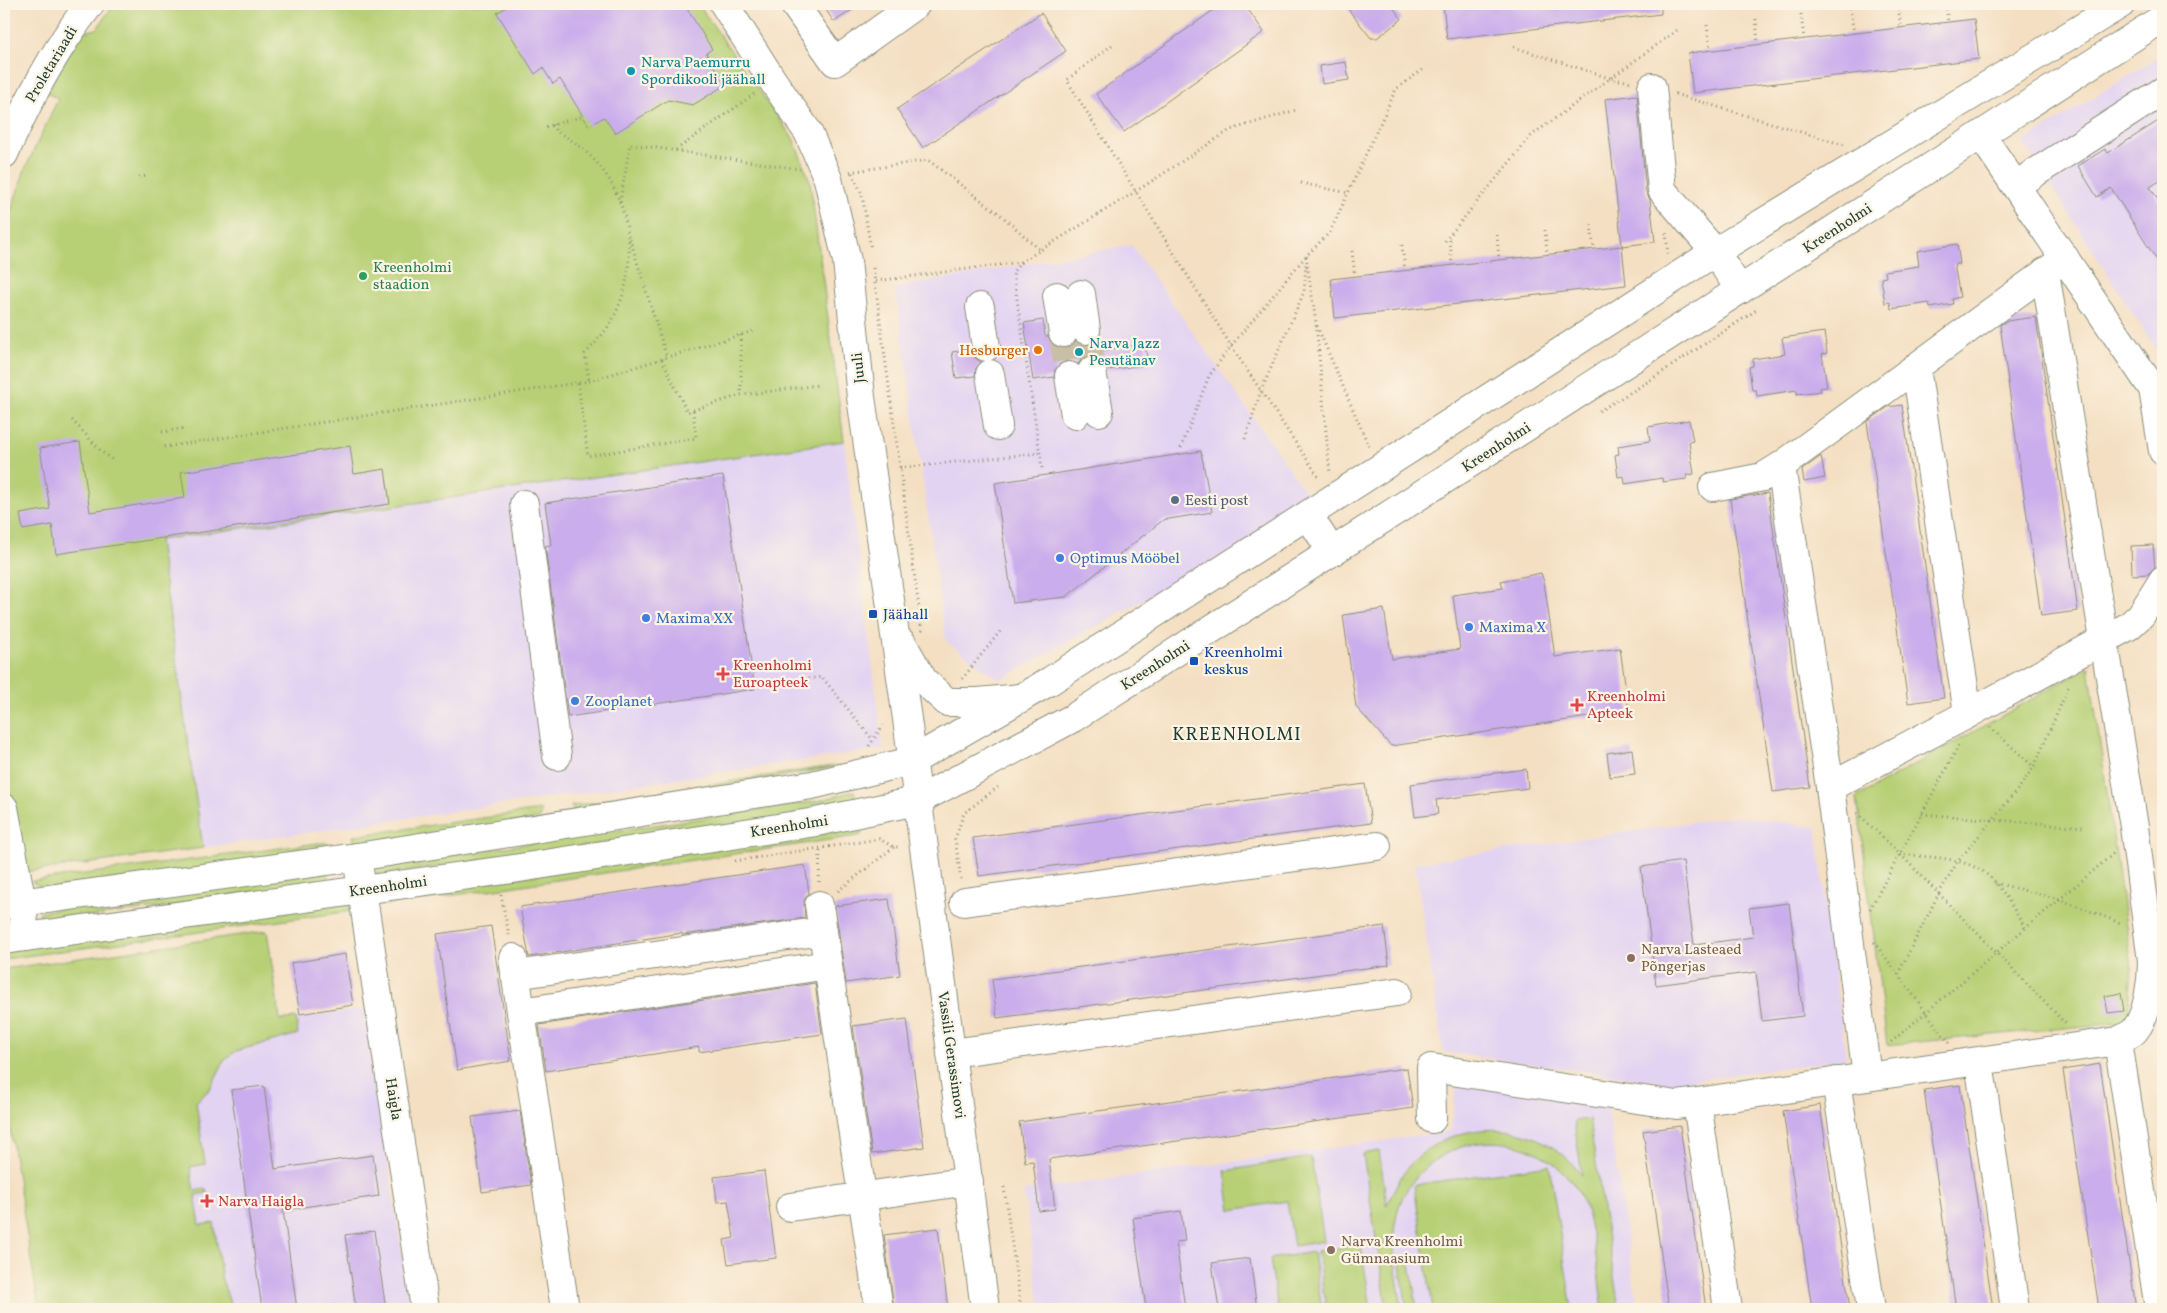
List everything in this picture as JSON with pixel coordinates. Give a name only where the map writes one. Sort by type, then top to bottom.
[{"type":"main road","name":"Proletariaadi","points":[[4,154],[30,95],[53,57],[90,4]]},
{"type":"main road","name":"Juuli","points":[[724,4],[808,132],[842,172],[847,261],[861,397],[912,761]]},
{"type":"main road","points":[[794,4],[835,62],[916,4]]},
{"type":"main road","points":[[13,904],[357,857],[812,785],[912,761],[1021,698],[1308,515],[1332,489],[2121,4]]},
{"type":"main road","name":"Kreenholmi","points":[[14,938],[514,869],[816,822],[917,801],[1073,718],[2163,18]]},
{"type":"main road","points":[[1652,87],[1662,190],[1715,252],[1740,290]]},
{"type":"main road","points":[[2016,185],[2163,91]]},
{"type":"main road","points":[[1981,135],[2016,185],[2055,265],[2153,389],[2163,451]]},
{"type":"main road","points":[[1713,487],[1763,477],[1781,466],[2055,265]]},
{"type":"main road","points":[[1432,1119],[1432,1068],[1677,1105],[2118,1041],[2134,1031],[2146,1007],[2152,983],[2152,961],[2149,933],[2094,645],[2055,265]]},
{"type":"main road","points":[[1069,295],[1074,332]]},
{"type":"main road","points":[[980,307],[986,347]]},
{"type":"main road","points":[[1916,368],[1973,713]]},
{"type":"main road","points":[[990,374],[998,426]]},
{"type":"main road","points":[[1081,374],[1087,413]]},
{"type":"main road","points":[[1781,466],[1830,787],[1867,1077]]},
{"type":"main road","points":[[524,504],[557,756]]},
{"type":"main road","points":[[1308,515],[1332,552]]},
{"type":"main road","points":[[1830,787],[1973,713],[2129,626],[2141,615],[2163,580]]},
{"type":"main road","points":[[893,628],[923,680],[947,702],[978,702],[1021,698]]},
{"type":"main road","name":"Vassili Gerassimovi","points":[[912,761],[985,1309]]},
{"type":"main road","points":[[4,808],[13,904],[14,938]]},
{"type":"main road","points":[[964,902],[1377,846]]},
{"type":"main road","name":"Haigla","points":[[357,857],[425,1309]]},
{"type":"main road","points":[[565,1309],[514,966],[821,918],[878,1309]]},
{"type":"main road","points":[[521,1012],[828,965]]},
{"type":"main road","points":[[952,1053],[1397,992]]},
{"type":"main road","points":[[2118,1041],[2159,1309]]},
{"type":"main road","points":[[1972,1063],[2015,1309]]},
{"type":"main road","points":[[1836,1082],[1871,1309]]},
{"type":"main road","points":[[1697,1103],[1728,1309]]},
{"type":"main road","points":[[790,1207],[969,1181]]},
{"type":"path","points":[[1416,4],[1416,8],[1421,4]]},
{"type":"path","points":[[1898,4],[1901,28]]},
{"type":"path","points":[[1946,4],[1948,22]]},
{"type":"path","points":[[1850,8],[1854,34]]},
{"type":"path","points":[[1801,14],[1804,39]]},
{"type":"path","points":[[1756,19],[1758,44]]},
{"type":"path","points":[[1707,25],[1710,50]]},
{"type":"path","points":[[1452,265],[1448,240],[1532,135],[1680,28]]},
{"type":"path","points":[[1112,45],[1067,80],[1231,346],[1332,489]]},
{"type":"path","points":[[1514,47],[1609,78],[1652,87],[1853,148]]},
{"type":"path","points":[[1181,448],[1208,376],[1306,256],[1330,232],[1396,89],[1425,68]]},
{"type":"path","points":[[676,151],[773,81]]},
{"type":"path","points":[[876,281],[1020,262],[1135,192],[1230,130],[1296,110]]},
{"type":"path","points":[[546,127],[583,116]]},
{"type":"path","points":[[554,124],[555,130],[587,153],[600,167],[620,202],[667,358]]},
{"type":"path","points":[[620,202],[630,144],[813,171],[816,182],[842,172],[928,160],[1002,216],[1040,250]]},
{"type":"path","points":[[842,172],[862,194],[871,252]]},
{"type":"path","points":[[139,177],[148,176]]},
{"type":"path","points":[[1301,183],[1348,193]]},
{"type":"path","points":[[1591,225],[1594,249]]},
{"type":"path","points":[[1545,230],[1547,254]]},
{"type":"path","points":[[589,381],[585,354],[598,340],[618,308],[628,272],[628,233]]},
{"type":"path","points":[[1497,235],[1499,260]]},
{"type":"path","points":[[1402,246],[1404,270]]},
{"type":"path","points":[[1352,251],[1354,276]]},
{"type":"path","points":[[1306,256],[1316,323],[1332,489]]},
{"type":"path","points":[[1245,438],[1261,391],[1304,292],[1306,256]]},
{"type":"path","points":[[872,262],[923,634]]},
{"type":"path","points":[[1020,262],[1013,272],[1042,468]]},
{"type":"path","points":[[1316,323],[1373,454]]},
{"type":"path","points":[[164,447],[589,381],[753,331]]},
{"type":"path","points":[[741,335],[742,394]]},
{"type":"path","points":[[662,359],[687,412],[742,394],[819,385]]},
{"type":"path","points":[[578,383],[588,456],[696,438],[693,410]]},
{"type":"path","points":[[72,420],[102,452],[114,461]]},
{"type":"path","points":[[162,432],[186,428]]},
{"type":"path","points":[[900,468],[1040,453]]},
{"type":"path","points":[[1898,974],[1939,893],[1958,861],[2034,768],[2094,645]]},
{"type":"path","points":[[759,686],[822,677],[873,740]]},
{"type":"path","points":[[1866,917],[1922,814],[1973,713],[2034,768]]},
{"type":"path","points":[[1830,787],[1939,893],[2087,1046]]},
{"type":"path","points":[[1922,814],[2084,827]]},
{"type":"path","points":[[821,918],[894,847]]},
{"type":"path","points":[[820,848],[821,918]]},
{"type":"path","points":[[1900,854],[1958,861],[1975,866],[1996,883],[2025,928]]},
{"type":"path","points":[[1891,1042],[2113,854]]},
{"type":"path","points":[[1996,883],[2059,899],[2149,933]]},
{"type":"path","points":[[1872,939],[1926,1012],[1972,1063]]},
{"type":"path","points":[[1004,1187],[1021,1309]]},
{"type":"shaded area","points":[[2163,54],[2163,360],[2023,142]]},
{"type":"shaded area","points":[[1131,245],[1314,504],[1000,680],[946,641],[895,288]]},
{"type":"shaded area","points":[[844,441],[883,749],[35,872],[28,818],[8,803],[5,779],[21,760],[4,563]]},
{"type":"shaded area","name":"Narva Lasteaed Põngerjas","points":[[1735,816],[1816,827],[1846,1059],[1671,1083],[1443,1052],[1415,863]]},
{"type":"shaded area","name":"Narva Haigla","points":[[267,931],[281,1020],[365,1009],[410,1309],[39,1309],[4,1092],[4,969]]},
{"type":"shaded area","name":"Narva Kreenholmi Gümnaasium","points":[[1471,1085],[1607,1104],[1638,1309],[1040,1309],[1024,1191],[1451,1131],[1456,1088]]},
{"type":"green space","points":[[110,4],[698,4],[794,140],[810,181],[844,441],[159,540],[203,848],[25,872],[8,803],[4,770],[4,232],[25,169],[58,99],[46,92],[83,32],[97,29],[111,8]]},
{"type":"green space","points":[[2089,667],[2132,967],[2128,1022],[1887,1045],[1857,797]]},
{"type":"green space","points":[[832,766],[843,766],[574,811],[571,806]]},
{"type":"green space","points":[[854,791],[857,802],[821,813],[377,875],[376,866],[818,801]]},
{"type":"green space","points":[[541,810],[539,819],[355,845],[353,836]]},
{"type":"green space","points":[[862,828],[861,835],[857,836],[380,906],[387,897],[396,895]]},
{"type":"green space","points":[[329,843],[327,851],[47,889],[32,881]]},
{"type":"green space","points":[[327,871],[329,886],[41,923],[39,912]]},
{"type":"green space","points":[[346,904],[352,911],[4,959],[4,949]]},
{"type":"green space","name":"Narva Haigla","points":[[267,931],[280,1020],[296,1018],[298,1034],[236,1051],[224,1061],[210,1089],[196,1102],[205,1164],[190,1167],[194,1191],[206,1189],[207,1193],[195,1195],[200,1225],[214,1223],[222,1280],[232,1309],[39,1309],[4,1092],[4,969]]},
{"type":"green space","points":[[1589,1119],[1619,1309],[1603,1309],[1591,1230],[1582,1200],[1576,1188],[1562,1171],[1545,1157],[1525,1148],[1505,1143],[1484,1143],[1463,1147],[1443,1155],[1425,1168],[1405,1192],[1397,1214],[1394,1241],[1394,1255],[1402,1309],[1387,1309],[1363,1154],[1379,1151],[1387,1205],[1396,1185],[1418,1157],[1434,1145],[1451,1137],[1470,1132],[1508,1131],[1527,1135],[1544,1142],[1561,1153],[1582,1175],[1574,1121]]},
{"type":"green space","points":[[1311,1157],[1324,1241],[1294,1246],[1287,1201],[1231,1210],[1225,1171]]},
{"type":"green space","points":[[1549,1165],[1572,1309],[1433,1309],[1414,1185]]},
{"type":"green space","points":[[1361,1245],[1371,1309],[1326,1309],[1317,1251]]},
{"type":"green space","points":[[1313,1252],[1322,1309],[1278,1309],[1270,1259]]},
{"type":"green space","points":[[1409,1257],[1417,1309],[1407,1309],[1399,1259]]},
{"type":"building","name":"Narva Paemurru Spordikooli jäähall","points":[[511,4],[684,4],[712,49],[706,53],[725,85],[693,105],[668,100],[615,133],[604,117],[589,126],[560,79],[553,84],[543,68],[535,74],[497,13]]},
{"type":"building","points":[[822,4],[861,4],[834,22]]},
{"type":"building","points":[[1222,4],[1244,4],[1264,32],[1124,132],[1096,94]]},
{"type":"building","points":[[1344,4],[1390,4],[1402,19],[1377,38],[1371,38]]},
{"type":"building","points":[[1443,4],[1661,4],[1661,14],[1447,39]]},
{"type":"building","points":[[1041,13],[1066,51],[923,148],[897,109]]},
{"type":"building","points":[[1974,19],[1979,59],[1693,93],[1688,53]]},
{"type":"building","points":[[1346,62],[1349,80],[1322,84],[1320,66]]},
{"type":"building","points":[[1637,95],[1646,192],[1650,200],[1655,242],[1622,246],[1605,99]]},
{"type":"building","points":[[2163,118],[2163,179],[2150,187],[2163,208],[2163,270],[2111,188],[2097,197],[2078,166],[2105,149],[2108,153]]},
{"type":"building","points":[[1957,244],[1960,264],[1954,264],[1960,297],[1952,299],[1953,304],[1930,308],[1929,303],[1891,309],[1890,302],[1885,303],[1881,278],[1886,277],[1885,271],[1919,266],[1917,251]]},
{"type":"building","points":[[1622,246],[1626,285],[1335,318],[1331,279]]},
{"type":"building","points":[[2036,317],[2078,611],[2041,616],[2000,325],[2006,321]]},
{"type":"building","points":[[1043,320],[1045,336],[1048,336],[1057,347],[1066,348],[1076,341],[1081,345],[1089,345],[1098,339],[1100,351],[1145,344],[1148,364],[1108,370],[1104,361],[1098,357],[1090,356],[1082,359],[1078,364],[1067,361],[1060,364],[1055,370],[1054,377],[1033,380],[1024,323]]},
{"type":"building","points":[[1824,332],[1827,353],[1822,354],[1827,387],[1820,388],[1821,391],[1797,394],[1797,390],[1757,396],[1756,390],[1752,390],[1749,367],[1753,366],[1753,359],[1785,354],[1782,338]]},
{"type":"building","points":[[971,349],[974,357],[981,362],[976,368],[975,376],[956,378],[952,352]]},
{"type":"building","points":[[1902,405],[1944,698],[1908,703],[1867,422],[1888,407]]},
{"type":"building","points":[[1689,420],[1693,441],[1689,442],[1694,474],[1686,475],[1687,479],[1663,482],[1662,478],[1625,484],[1624,476],[1618,477],[1615,455],[1619,454],[1618,446],[1650,441],[1648,427]]},
{"type":"building","points":[[80,442],[90,512],[185,498],[181,472],[350,446],[354,474],[385,469],[390,504],[56,554],[52,525],[23,530],[20,514],[50,509],[40,448]]},
{"type":"building","name":"Optimus Mööbel","points":[[1201,451],[1212,512],[1163,520],[1066,597],[1013,603],[995,483]]},
{"type":"building","points":[[1821,456],[1825,478],[1804,482],[1802,470]]},
{"type":"building","name":"Maxima XX","points":[[723,476],[755,689],[568,717],[545,546],[551,545],[545,503]]},
{"type":"building","points":[[1768,493],[1810,787],[1773,792],[1730,499]]},
{"type":"building","points":[[2153,545],[2155,567],[2148,574],[2132,575],[2131,546]]},
{"type":"building","points":[[1541,573],[1555,657],[1620,648],[1629,711],[1391,746],[1356,707],[1343,615],[1384,609],[1392,659],[1460,649],[1453,595],[1503,588],[1501,581]]},
{"type":"building","points":[[1632,749],[1635,774],[1610,777],[1607,753]]},
{"type":"building","points":[[1526,769],[1528,788],[1436,800],[1438,814],[1415,817],[1411,784]]},
{"type":"building","points":[[1365,784],[1371,823],[979,876],[973,838]]},
{"type":"building","points":[[1683,861],[1694,945],[1753,937],[1749,908],[1789,903],[1803,1016],[1762,1021],[1756,972],[1656,985],[1641,867]]},
{"type":"building","points":[[805,865],[809,893],[804,900],[805,918],[682,935],[682,933],[529,957],[520,907]]},
{"type":"building","points":[[889,899],[900,975],[846,983],[835,906]]},
{"type":"building","points":[[491,926],[511,1061],[457,1070],[437,934]]},
{"type":"building","points":[[1384,926],[1389,965],[997,1018],[992,979]]},
{"type":"building","points":[[345,954],[353,1005],[300,1014],[291,963]]},
{"type":"building","points":[[815,983],[822,1034],[699,1052],[699,1047],[546,1071],[539,1025]]},
{"type":"building","points":[[2121,993],[2124,1011],[2108,1013],[2105,996]]},
{"type":"building","points":[[907,1019],[924,1147],[872,1154],[853,1026]]},
{"type":"building","points":[[2100,1064],[2136,1309],[2099,1309],[2063,1070]]},
{"type":"building","points":[[1407,1068],[1413,1108],[1049,1159],[1055,1209],[1039,1211],[1033,1161],[1025,1162],[1019,1122]]},
{"type":"building","points":[[1960,1085],[1993,1309],[1956,1309],[1924,1090]]},
{"type":"building","points":[[264,1086],[275,1169],[373,1155],[379,1196],[283,1210],[297,1309],[262,1309],[231,1090]]},
{"type":"building","points":[[1820,1105],[1850,1309],[1812,1309],[1783,1111]]},
{"type":"building","points":[[520,1111],[531,1185],[482,1192],[472,1117]]},
{"type":"building","points":[[1680,1126],[1706,1309],[1669,1309],[1643,1131]]},
{"type":"building","points":[[764,1171],[776,1258],[728,1264],[724,1240],[734,1238],[728,1201],[717,1202],[714,1177]]},
{"type":"building","points":[[1181,1211],[1185,1241],[1176,1242],[1185,1309],[1146,1309],[1133,1218]]},
{"type":"building","points":[[938,1228],[948,1309],[894,1309],[884,1235]]},
{"type":"building","points":[[374,1231],[386,1309],[356,1309],[345,1235]]},
{"type":"building","points":[[1250,1258],[1257,1309],[1219,1309],[1212,1263]]},
{"type":"tunnel","points":[[1086,330],[1092,371]]},
{"type":"tunnel","points":[[1063,333],[1069,376]]},
{"type":"place","name":"Narva Paemurru Spordikooli jäähall","points":[[631,71]]},
{"type":"place","name":"Kreenholmi staadion","points":[[363,276]]},
{"type":"place","name":"Hesburger","points":[[1038,350]]},
{"type":"place","name":"Narva Jazz Pesutänav","points":[[1079,352]]},
{"type":"place","name":"Eesti post","points":[[1175,500]]},
{"type":"place","name":"Optimus Mööbel","points":[[1060,558]]},
{"type":"place","name":"Jäähall","points":[[873,614]]},
{"type":"place","name":"Maxima XX","points":[[646,618]]},
{"type":"place","name":"Maxima X","points":[[1469,627]]},
{"type":"place","name":"Kreenholmi keskus","points":[[1194,661]]},
{"type":"place","name":"Kreenholmi Euroapteek","points":[[723,674]]},
{"type":"place","name":"Zooplanet","points":[[575,701]]},
{"type":"place","name":"Kreenholmi Apteek","points":[[1577,705]]},
{"type":"place","name":"Narva Lasteaed Põngerjas","points":[[1631,958]]},
{"type":"place","name":"Narva Haigla","points":[[207,1201]]},
{"type":"place","name":"Narva Kreenholmi Gümnaasium","points":[[1331,1250]]},
{"type":"district","name":"KREENHOLMI","points":[[1237,734]]}]
